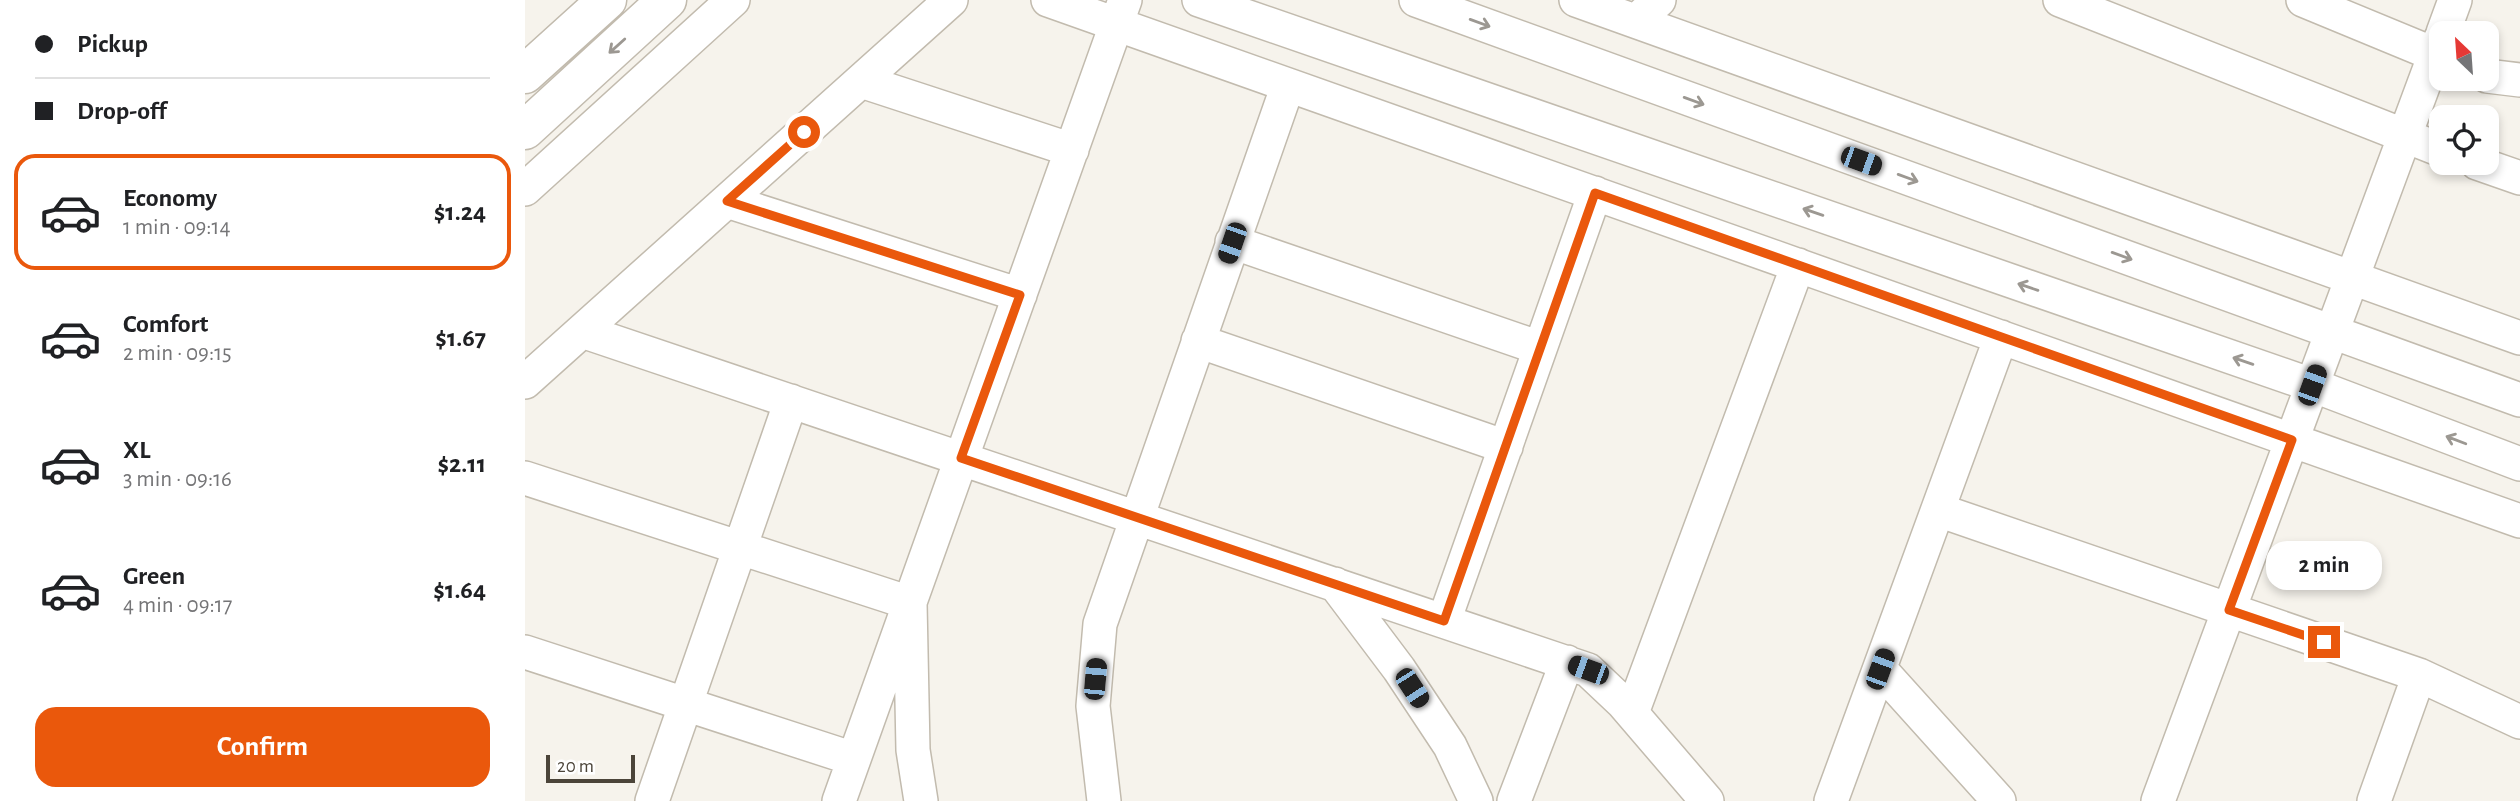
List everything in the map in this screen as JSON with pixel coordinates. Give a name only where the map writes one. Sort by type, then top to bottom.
[{"type":"street","points":[[525,74],[607,0]]},
{"type":"street","points":[[525,130],[667,0]]},
{"type":"street","points":[[525,189],[733,0]]},
{"type":"street","points":[[525,382],[951,0]]},
{"type":"street","points":[[1048,0],[1121,12],[1288,85],[2520,521]]},
{"type":"street","points":[[1199,0],[2312,385],[2520,464]]},
{"type":"street","points":[[1416,0],[2520,400]]},
{"type":"street","points":[[1576,0],[1647,11],[2520,338]]},
{"type":"street","points":[[2060,0],[2429,146]]},
{"type":"street","points":[[2303,0],[2429,42]]},
{"type":"street","points":[[2448,21],[2455,0]]},
{"type":"street","points":[[839,801],[1121,12]]},
{"type":"street","points":[[2158,801],[2429,75]]},
{"type":"street","points":[[2499,77],[2520,80]]},
{"type":"street","points":[[861,81],[1072,150]]},
{"type":"street","points":[[1104,801],[1093,706],[1100,624],[1288,85]]},
{"type":"street","points":[[2499,171],[2520,178]]},
{"type":"street","points":[[1444,621],[1595,193]]},
{"type":"street","points":[[727,201],[1020,295]]},
{"type":"street","points":[[1232,243],[1540,348]]},
{"type":"street","points":[[1632,713],[1798,265]]},
{"type":"street","points":[[582,331],[1588,670],[1632,713],[1707,801]]},
{"type":"street","points":[[1831,801],[2001,337]]},
{"type":"street","points":[[1198,341],[1506,447]]},
{"type":"street","points":[[652,801],[791,401]]},
{"type":"street","points":[[525,478],[910,603]]},
{"type":"street","points":[[1938,510],[2419,675],[2520,722]]},
{"type":"street","points":[[1335,584],[1399,669],[1450,746],[1476,801]]},
{"type":"street","points":[[910,603],[913,750],[921,801]]},
{"type":"street","points":[[525,652],[853,759]]},
{"type":"street","points":[[1514,801],[1567,662]]},
{"type":"street","points":[[1880,669],[1999,801]]},
{"type":"street","points":[[2374,801],[2419,675]]},
{"type":"route","points":[[804,132],[727,201],[1020,295],[961,458],[1444,621],[1595,193],[2292,440],[2229,610],[2324,642]]}]
